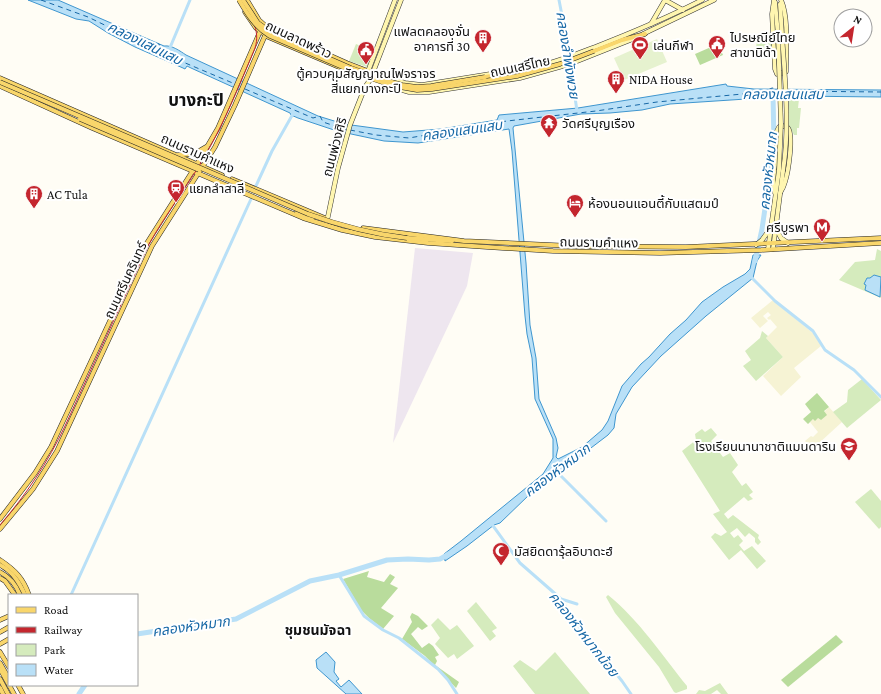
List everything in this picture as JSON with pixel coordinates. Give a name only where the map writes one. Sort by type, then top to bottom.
[{"type":"main road","name":"ถนนลาดพร้าว","points":[[238,0],[248,19],[259,32],[318,60],[368,80]]},
{"type":"main road","points":[[238,0],[256,26],[270,36],[350,71],[409,90],[432,89],[517,76],[553,66],[622,40],[645,34]]},
{"type":"main road","points":[[243,0],[258,23],[275,35],[351,68],[402,85],[417,87],[431,86],[510,73],[532,67]]},
{"type":"main road","name":"ถนนลาดพร้าว","points":[[247,0],[257,18],[268,28],[370,72]]},
{"type":"main road","points":[[370,72],[380,39],[395,0]]},
{"type":"main road","points":[[370,72],[385,41],[401,0]]},
{"type":"main road","points":[[651,24],[665,0],[683,10]]},
{"type":"main road","name":"ถนนเสรีไทย","points":[[370,72],[405,83],[422,84],[532,67],[568,57],[651,24],[702,0]]},
{"type":"main road","name":"ถนนเสรีไทย","points":[[368,80],[405,91],[429,92],[516,78],[576,62],[645,34],[714,0]]},
{"type":"main road","points":[[774,0],[772,14],[774,69],[777,74],[786,72],[785,15],[780,0]]},
{"type":"main road","points":[[774,0],[780,35]]},
{"type":"main road","points":[[770,249],[777,193],[785,155],[787,124],[780,35],[780,0]]},
{"type":"main road","name":"ถนนศรีนครินทร์","points":[[0,519],[35,473],[51,447],[138,259],[150,236],[209,144],[229,103],[263,25]]},
{"type":"main road","name":"ถนนศรีนครินทร์","points":[[0,529],[33,489],[57,451],[159,233],[199,174],[221,135],[268,28]]},
{"type":"main road","points":[[380,39],[385,41]]},
{"type":"main road","name":"ถนนพ่วงศิริ","points":[[327,219],[347,135],[370,72]]},
{"type":"main road","name":"ถนนรามคำแหง","points":[[0,78],[203,167],[327,219],[351,226],[379,231],[464,241]]},
{"type":"main road","name":"ถนนรามคำแหง","points":[[0,82],[308,214],[354,229],[381,235],[448,241],[517,244],[670,247],[755,245],[881,238]]},
{"type":"main road","name":"ถนนรามคำแหง","points":[[0,86],[328,226],[367,236],[458,246],[525,250],[660,253],[761,250],[881,243]]},
{"type":"main road","name":"ถนนรามคำแหง","points":[[52,109],[65,116],[295,215],[319,222]]},
{"type":"main road","points":[[786,126],[789,130],[790,145],[785,182],[777,193],[773,183],[777,150],[777,131],[778,128],[786,126]]},
{"type":"main road","points":[[141,149],[144,140]]},
{"type":"main road","points":[[177,155],[194,154],[209,144]]},
{"type":"main road","points":[[208,158],[207,163],[210,170]]},
{"type":"main road","points":[[327,219],[328,226]]},
{"type":"main road","points":[[328,226],[332,220]]},
{"type":"main road","points":[[755,245],[773,227]]},
{"type":"main road","points":[[773,227],[781,238],[789,243]]},
{"type":"main road","points":[[138,259],[145,262]]},
{"type":"main road","points":[[51,447],[57,451]]},
{"type":"main road","points":[[0,560],[16,572],[25,585],[29,594]]},
{"type":"main road","points":[[0,565],[12,573],[20,583],[25,594]]},
{"type":"main road","points":[[0,572],[10,579],[16,586],[20,594]]},
{"type":"main road","points":[[0,578],[5,581],[14,594]]},
{"type":"main road","points":[[0,652],[8,665]]},
{"type":"main road","points":[[0,663],[8,677]]},
{"type":"main road","points":[[0,669],[8,683]]},
{"type":"main road","points":[[0,679],[8,694]]},
{"type":"main road","points":[[19,686],[23,694]]},
{"type":"shaded area","points":[[415,248],[473,253],[467,286],[393,443]]},
{"type":"shaded area","points":[[773,300],[814,334],[821,346],[794,368],[801,377],[781,396],[763,376],[783,357],[766,338],[777,327],[770,319],[769,320],[767,318],[771,315],[768,312],[763,316],[768,321],[760,328],[751,318]]},
{"type":"shaded area","points":[[829,407],[842,422],[818,444],[817,443],[811,448],[805,441],[811,436],[813,437],[818,432],[810,422],[813,419],[818,418],[821,420],[824,412]]},
{"type":"green space","points":[[768,31],[773,44],[773,51],[771,57],[765,57],[761,56],[756,47],[759,37]]},
{"type":"green space","name":"เล่นกีฬา","points":[[657,39],[667,62],[624,80],[614,58]]},
{"type":"green space","points":[[356,44],[374,51],[367,67],[349,61]]},
{"type":"green space","points":[[718,44],[723,55],[700,65],[695,54]]},
{"type":"green space","points":[[789,97],[796,97],[796,99],[799,99],[798,108],[801,108],[797,135],[794,135],[789,126]]},
{"type":"green space","points":[[877,249],[881,251],[881,298],[839,280],[855,262],[875,260]]},
{"type":"green space","points":[[762,331],[768,336],[766,338],[783,357],[756,381],[743,366],[751,360],[745,351],[760,338]]},
{"type":"green space","points":[[862,379],[881,400],[847,428],[833,412],[847,402],[848,390]]},
{"type":"green space","points":[[817,393],[829,407],[824,411],[827,415],[821,420],[818,418],[815,421],[813,419],[808,424],[803,419],[811,412],[805,404]]},
{"type":"green space","points":[[711,428],[717,435],[711,441],[723,457],[730,453],[738,465],[732,472],[742,486],[746,483],[753,492],[749,495],[753,499],[748,501],[744,497],[724,514],[728,519],[733,515],[759,535],[758,538],[761,542],[758,545],[755,542],[755,538],[749,533],[745,537],[737,528],[730,533],[734,538],[738,535],[743,541],[739,545],[744,551],[752,546],[766,561],[757,569],[741,550],[729,560],[711,537],[715,533],[721,536],[727,532],[713,514],[720,511],[682,451],[696,440],[695,434],[702,429],[705,432]]},
{"type":"green space","points":[[871,489],[881,501],[881,527],[879,529],[855,502]]},
{"type":"green space","points":[[369,571],[367,577],[384,582],[390,574],[395,577],[390,584],[398,588],[381,608],[394,616],[383,629],[361,610],[343,579]]},
{"type":"green space","points":[[608,595],[630,615],[687,686],[687,689],[676,693],[674,692],[659,667],[615,613],[606,597]]},
{"type":"green space","points":[[476,602],[497,628],[492,631],[496,636],[490,641],[467,611]]},
{"type":"green space","points":[[412,613],[418,616],[428,626],[422,630],[418,627],[411,634],[422,648],[429,643],[433,646],[439,655],[435,657],[437,661],[435,665],[459,682],[456,688],[425,656],[402,639],[412,622],[410,617]]},
{"type":"green space","points":[[438,618],[450,630],[457,625],[474,646],[457,659],[454,654],[448,658],[435,644],[440,638],[431,625]]},
{"type":"green space","points":[[836,635],[843,642],[788,687],[781,680]]},
{"type":"green space","points":[[555,652],[590,694],[535,694],[513,666],[520,660],[536,671]]},
{"type":"green space","points":[[720,683],[728,694],[721,694],[717,690],[711,694],[696,694],[699,690],[705,691]]},
{"type":"water","name":"คลองแสนแสบ","points":[[28,0],[58,0],[164,46],[170,46],[186,55],[318,116],[344,124],[403,132],[441,129],[497,120],[499,115],[578,108],[726,84],[727,86],[754,89],[881,90],[881,97],[792,96],[670,104],[642,110],[581,114],[514,126],[530,325],[536,358],[539,399],[556,438],[558,448],[556,457],[558,459],[582,447],[602,430],[608,421],[622,386],[641,364],[686,320],[702,302],[745,274],[750,269],[753,255],[761,255],[757,261],[753,278],[706,316],[661,356],[632,387],[616,414],[614,428],[608,435],[529,495],[500,523],[494,525],[445,561],[444,554],[543,474],[553,458],[553,439],[535,399],[532,358],[525,316],[509,129],[418,143],[384,141],[337,131],[298,118],[187,66],[185,69],[135,47],[89,21],[76,19]]},
{"type":"water","points":[[874,275],[881,277],[880,297],[865,290],[866,285],[864,284],[867,278]]},
{"type":"water","points":[[326,652],[335,662],[334,672],[339,679],[336,681],[341,687],[349,680],[362,694],[346,694],[317,668],[316,660]]},
{"type":"waterway","name":"คลองแสนแสบ","points":[[169,50],[190,0]]},
{"type":"waterway","name":"คลองลำพังพวย","points":[[559,0],[570,57]]},
{"type":"waterway","name":"คลองลำพังพวย","points":[[570,63],[577,111]]},
{"type":"waterway","name":"คลองหัวหมาก","points":[[755,261],[762,229],[774,147],[773,93]]},
{"type":"waterway","points":[[255,188],[272,151],[294,112]]},
{"type":"waterway","points":[[71,594],[251,199]]},
{"type":"waterway","points":[[750,276],[775,301],[813,331],[825,350],[854,370],[881,397]]},
{"type":"waterway","points":[[561,476],[606,521]]},
{"type":"waterway","name":"คลองหัวหมากน้อย","points":[[491,523],[520,563],[560,598],[586,637],[631,694]]},
{"type":"waterway","name":"คลองหัวหมาก","points":[[138,634],[236,619],[310,581],[339,575],[387,560],[440,559],[449,554]]},
{"type":"waterway","points":[[339,575],[364,616],[383,630],[399,638],[438,669],[448,680],[457,694]]},
{"type":"waterway","points":[[561,599],[577,604]]},
{"type":"waterway","name":"คลองหัวหมาก","points":[[79,694],[84,686]]},
{"type":"ferry route","points":[[41,0],[88,17],[146,45],[159,44],[164,54],[235,84]]},
{"type":"ferry route","points":[[350,130],[376,135],[409,138],[507,121],[596,111],[657,102],[764,92],[772,88],[778,89]]},
{"type":"ferry route","points":[[245,89],[313,118],[320,116],[323,122],[347,130]]},
{"type":"ferry route","points":[[787,91],[881,92]]},
{"type":"railway","points":[[0,525],[28,490],[44,465],[65,426],[148,246],[205,156],[226,116],[255,48],[257,35],[254,23],[241,0]]},
{"type":"place","name":"แฟลตคลองจั่น อาคารที่ 30","points":[[483,53]]},
{"type":"place","name":"ไปรษณีย์ไทย สาขานิด้า","points":[[717,59]]},
{"type":"place","name":"เล่นกีฬา","points":[[640,60]]},
{"type":"place","name":"ตู้ควบคุมสัญญาณไฟจราจร สี่แยกบางกะปิ","points":[[366,65]]},
{"type":"place","name":"NIDA House","points":[[616,94]]},
{"type":"place","name":"วัดศรีบุญเรือง","points":[[549,138]]},
{"type":"place","name":"แยกลำสาลี","points":[[176,203]]},
{"type":"place","name":"AC Tula","points":[[34,209]]},
{"type":"place","name":"ห้องนอนแอนตี้กับแสตมป์","points":[[575,218]]},
{"type":"place","name":"ศรีบูรพา","points":[[822,242]]},
{"type":"place","name":"โรงเรียนนานาชาติแมนดาริน","points":[[849,461]]},
{"type":"place","name":"มัสยิดดารุ้ลอิบาดะฮ์","points":[[501,566]]},
{"type":"district","name":"บางกะปิ","points":[[196,100]]},
{"type":"district","name":"ชุมชนมัจฉา","points":[[318,630]]}]
